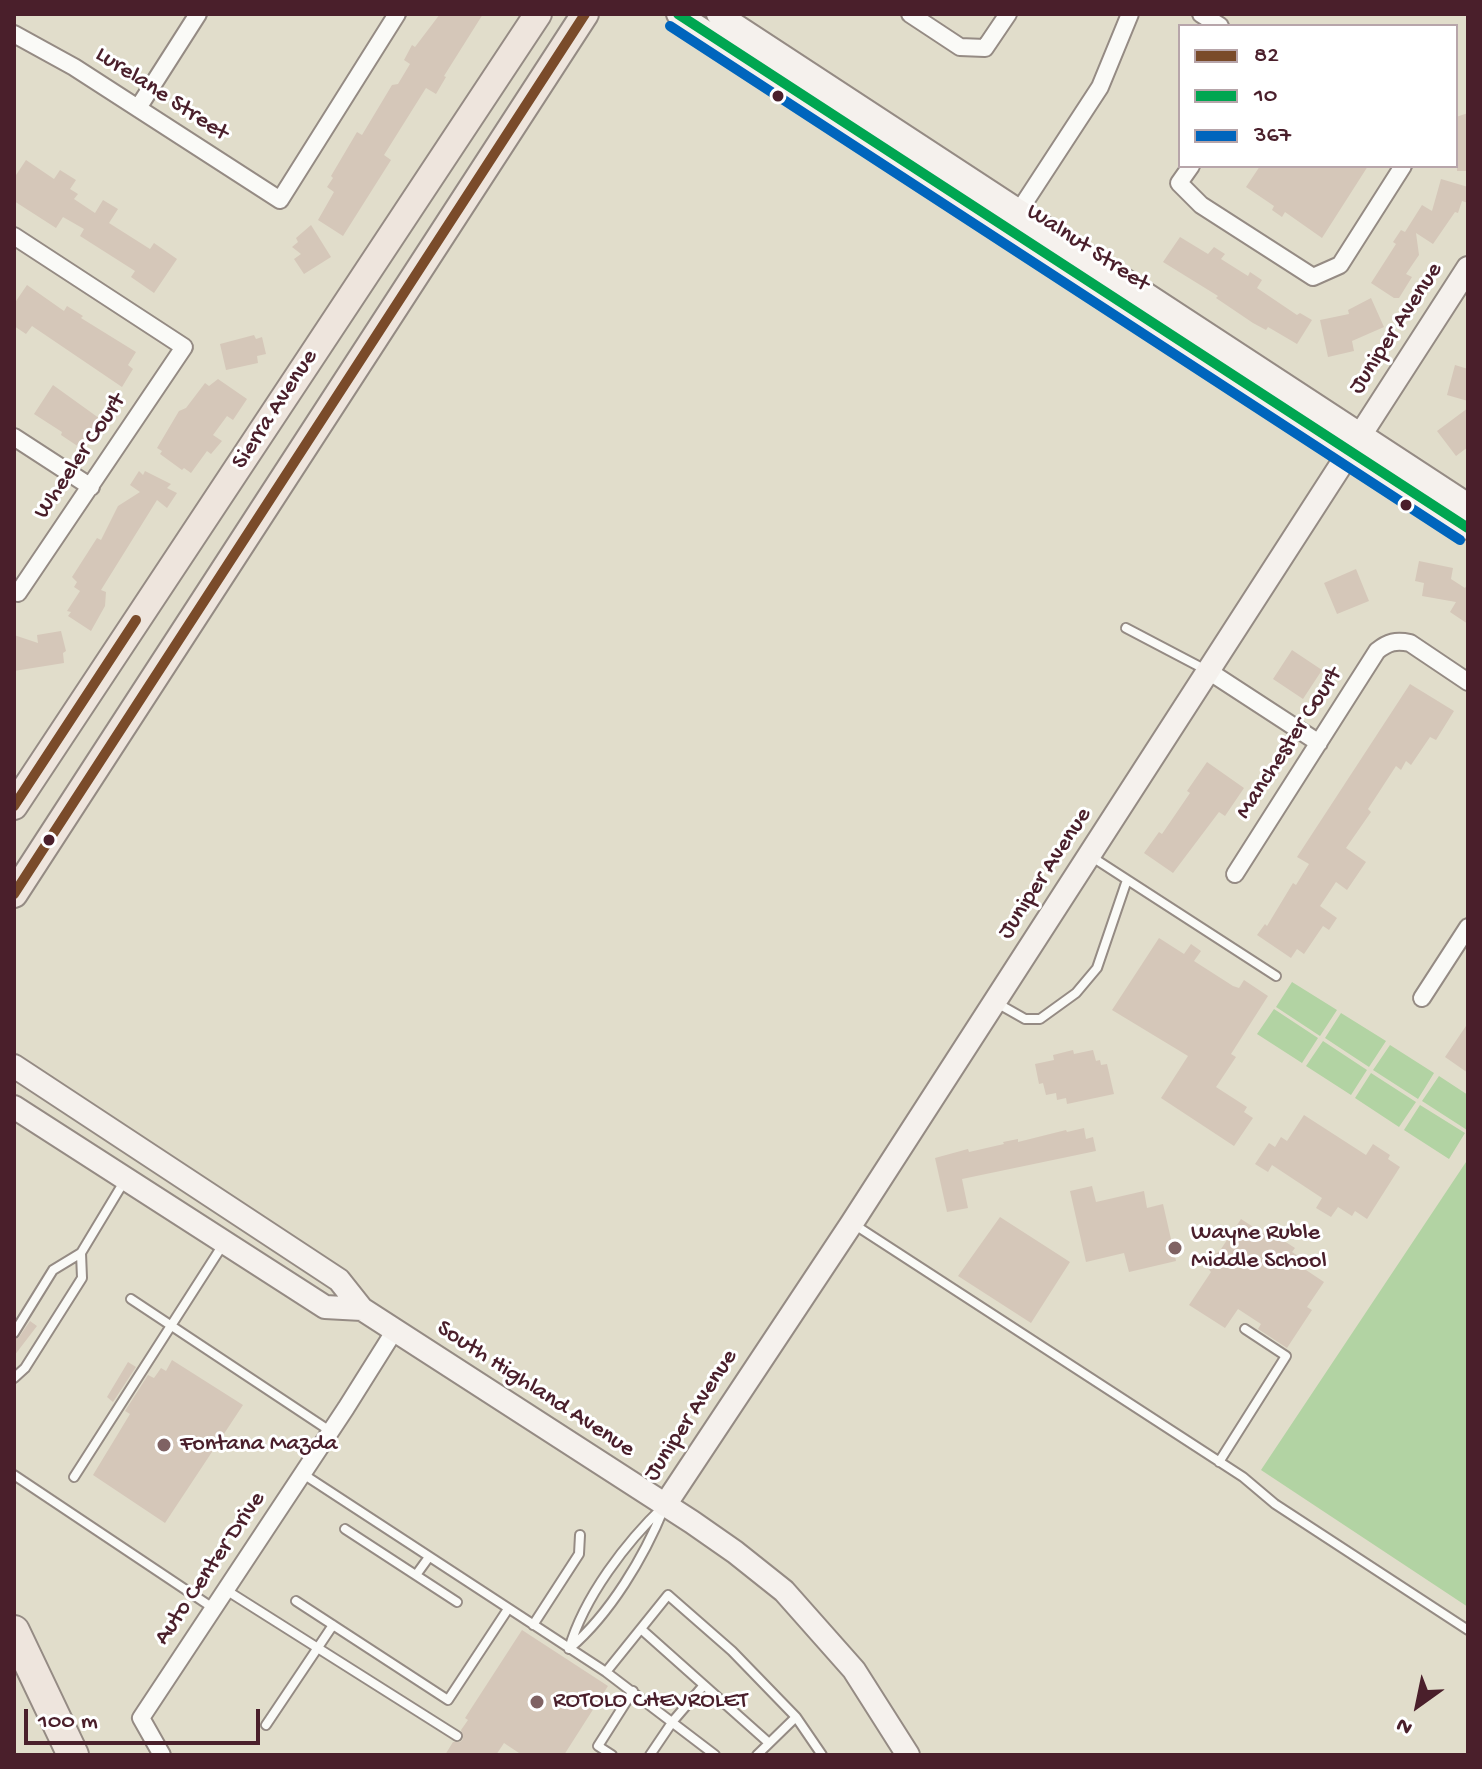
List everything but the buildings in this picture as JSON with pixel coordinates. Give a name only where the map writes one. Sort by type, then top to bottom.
[{"type":"highway","points":[[14,1631],[73,1755]]},
{"type":"main road","name":"Sierra Avenue","points":[[14,806],[538,14]]},
{"type":"main road","name":"Sierra Avenue","points":[[14,894],[585,14]]},
{"type":"street","points":[[138,108],[198,14]]},
{"type":"street","name":"Lurelane Street","points":[[14,34],[74,67],[280,200],[397,14]]},
{"type":"street","name":"Walnut Street","points":[[678,14],[1354,443],[1468,505]]},
{"type":"street","name":"Walnut Street","points":[[718,14],[1181,315],[1468,528]]},
{"type":"street","points":[[910,14],[960,47],[985,48],[1008,14]]},
{"type":"street","points":[[1019,211],[1100,87],[1130,14]]},
{"type":"street","points":[[1190,168],[1179,183],[1201,205],[1313,277],[1340,265],[1402,168]]},
{"type":"street","name":"Wheeler Court","points":[[14,236],[184,347],[18,593]]},
{"type":"street","name":"Juniper Avenue","points":[[665,1505],[852,1223],[1468,268]]},
{"type":"street","points":[[14,437],[91,487]]},
{"type":"street","name":"Manchester Court","points":[[1235,874],[1377,651],[1387,643],[1398,640],[1410,643],[1468,682]]},
{"type":"street","points":[[1207,670],[1319,743]]},
{"type":"street","points":[[1422,998],[1468,927]]},
{"type":"street","name":"South Highland Avenue","points":[[14,1066],[339,1280],[362,1309],[735,1552],[784,1591],[854,1670],[908,1755]]},
{"type":"street","name":"South Highland Avenue","points":[[14,1107],[325,1307],[362,1309]]},
{"type":"street","name":"Auto Center Drive","points":[[162,1755],[141,1718],[395,1330]]},
{"type":"lane","points":[[1126,628],[1207,670]]},
{"type":"lane","points":[[1090,856],[1276,976]]},
{"type":"lane","points":[[994,1002],[1031,1020],[1040,1019],[1076,993],[1097,968],[1127,880]]},
{"type":"lane","points":[[14,1333],[53,1270],[81,1253],[125,1179]]},
{"type":"lane","points":[[852,1223],[1243,1477],[1275,1504],[1468,1630]]},
{"type":"lane","points":[[74,1477],[224,1242]]},
{"type":"lane","points":[[14,1378],[25,1368],[82,1278],[81,1253]]},
{"type":"lane","points":[[131,1299],[331,1432]]},
{"type":"lane","points":[[1219,1462],[1286,1356],[1245,1329]]},
{"type":"lane","points":[[303,1474],[606,1672],[715,1755]]},
{"type":"lane","points":[[14,1475],[213,1608]]},
{"type":"lane","points":[[569,1649],[590,1631],[649,1543],[665,1505]]},
{"type":"lane","points":[[569,1649],[577,1621],[635,1533],[665,1505]]},
{"type":"lane","points":[[345,1529],[457,1602]]},
{"type":"lane","points":[[533,1625],[579,1554],[580,1535]]},
{"type":"lane","points":[[416,1575],[429,1557]]},
{"type":"lane","points":[[226,1590],[457,1736]]},
{"type":"lane","points":[[606,1672],[668,1595],[732,1651],[796,1717],[822,1755]]},
{"type":"lane","points":[[296,1601],[448,1700],[508,1609]]},
{"type":"lane","points":[[266,1725],[333,1625]]},
{"type":"lane","points":[[641,1629],[769,1743]]},
{"type":"lane","points":[[650,1755],[673,1721],[704,1685]]},
{"type":"lane","points":[[592,1755],[633,1691]]},
{"type":"lane","points":[[757,1755],[796,1717]]},
{"type":"lane","points":[[598,1746],[612,1755]]},
{"type":"green space","points":[[1292,982],[1337,1010],[1320,1036],[1276,1007]]},
{"type":"green space","points":[[1274,1009],[1318,1038],[1302,1063],[1257,1034]]},
{"type":"green space","points":[[1341,1013],[1386,1041],[1369,1067],[1325,1038]]},
{"type":"green space","points":[[1323,1041],[1367,1070],[1351,1095],[1306,1066]]},
{"type":"green space","points":[[1390,1045],[1434,1073],[1418,1099],[1373,1070]]},
{"type":"green space","points":[[1371,1073],[1416,1102],[1399,1127],[1355,1098]]},
{"type":"green space","points":[[1439,1076],[1468,1095],[1467,1130],[1422,1101]]},
{"type":"green space","points":[[1420,1105],[1465,1133],[1449,1159],[1404,1130]]},
{"type":"green space","points":[[1468,1159],[1468,1607],[1261,1470]]},
{"type":"transit line","name":"82","points":[[14,894],[585,14]]},
{"type":"transit line","name":"10","points":[[678,14],[1468,528]]},
{"type":"transit line","name":"367","points":[[670,26],[1460,540]]},
{"type":"transit line","name":"82","points":[[14,806],[136,620]]},
{"type":"place","name":"Wayne Ruble Middle School","points":[[1175,1248]]},
{"type":"place","name":"Fontana Mazda","points":[[164,1445]]},
{"type":"place","name":"ROTOLO CHEVROLET","points":[[537,1702]]}]
